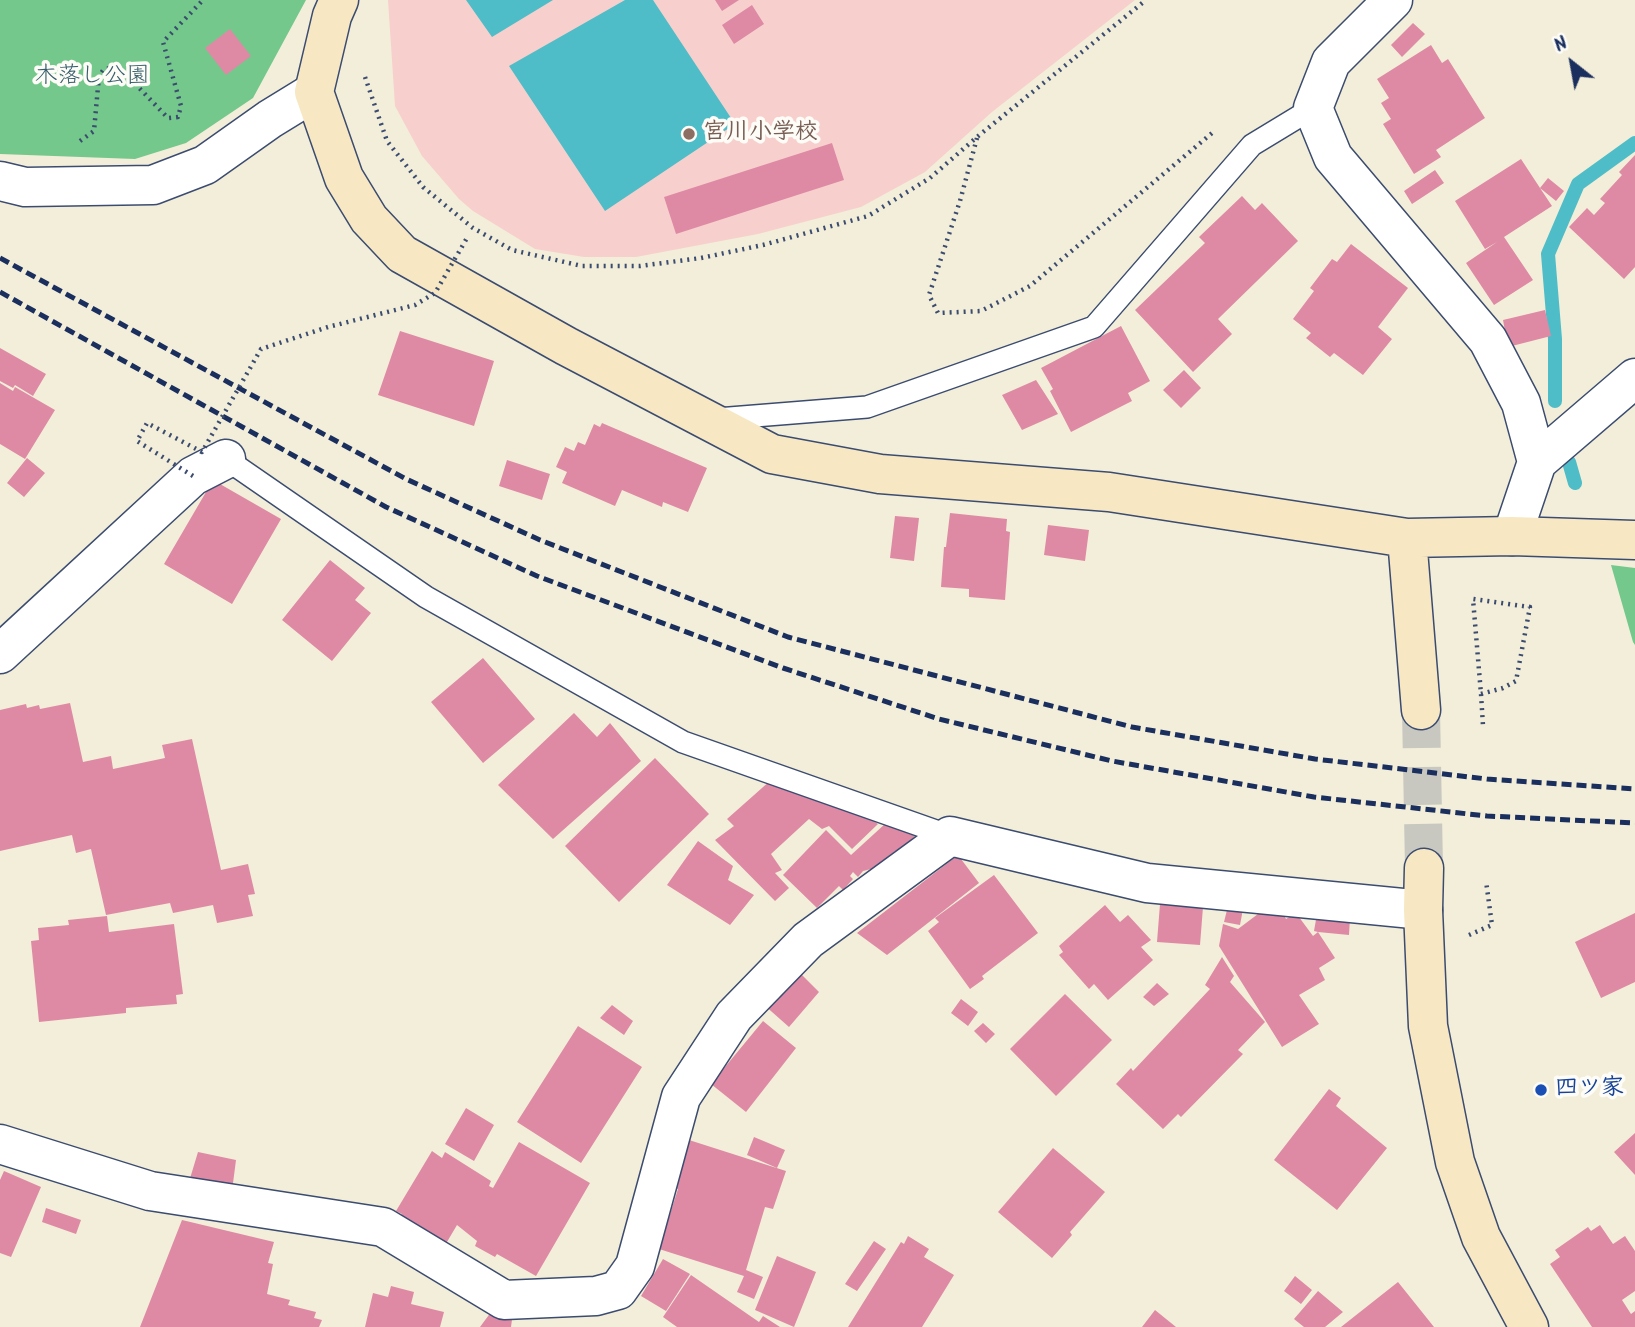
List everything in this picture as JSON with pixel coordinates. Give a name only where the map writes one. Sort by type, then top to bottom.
[{"type":"street","points":[[339,0],[332,16],[314,92],[344,178],[369,219],[402,254],[566,346],[772,454],[880,474],[1109,492],[1407,538],[1512,536],[1635,540]]},
{"type":"street","points":[[1393,0],[1331,62],[1313,108],[1333,157],[1488,340],[1521,403],[1537,462]]},
{"type":"street","points":[[0,181],[24,187],[153,185],[205,165],[270,118],[314,92]]},
{"type":"street","points":[[1512,536],[1537,462],[1635,378]]},
{"type":"street","points":[[0,654],[193,476],[226,459]]},
{"type":"street","points":[[1407,538],[1421,710]]},
{"type":"street","points":[[0,1144],[150,1191],[383,1227],[504,1300],[596,1296],[618,1290],[635,1266],[681,1097],[734,1016],[808,940],[950,836],[1147,883],[1423,910]]},
{"type":"street","points":[[1424,868],[1428,1026],[1455,1163],[1481,1237],[1529,1327]]},
{"type":"lane","points":[[708,420],[867,407],[1094,327],[1252,145],[1313,108]]},
{"type":"lane","points":[[226,459],[426,597],[683,742],[950,836]]},
{"type":"path","points":[[72,143],[82,141],[94,131],[99,76],[104,69],[119,66],[168,118],[178,117],[181,106],[163,42],[203,0]]},
{"type":"path","points":[[365,77],[387,141],[423,187],[473,228],[512,250],[582,266],[640,266],[701,258],[763,245],[868,216],[930,178],[1146,0]]},
{"type":"path","points":[[977,137],[960,201],[929,295],[938,313],[981,311],[1030,286],[1219,127]]},
{"type":"path","points":[[193,476],[137,442],[148,423],[202,452],[261,349],[328,327],[415,305],[435,293],[473,228]]},
{"type":"path","points":[[1481,694],[1516,681],[1530,607],[1474,599],[1483,726]]},
{"type":"path","points":[[1468,936],[1493,925],[1486,881]]},
{"type":"shaded area","name":"宮川小学校","points":[[388,0],[1135,0],[992,112],[925,172],[861,207],[758,234],[636,257],[584,257],[535,249],[473,211],[459,199],[422,156],[395,106]]},
{"type":"green space","name":"木落し公園","points":[[0,0],[306,0],[253,98],[186,143],[135,159],[0,154]]},
{"type":"green space","points":[[1611,565],[1635,568],[1635,645],[1633,642]]},
{"type":"water","points":[[466,0],[553,0],[492,37]]},
{"type":"water","points":[[625,0],[653,0],[735,124],[605,211],[509,66]]},
{"type":"building","points":[[715,0],[739,0],[722,11]]},
{"type":"building","points":[[752,5],[764,24],[734,44],[722,25]]},
{"type":"building","points":[[1413,23],[1425,34],[1402,57],[1391,45]]},
{"type":"building","points":[[230,29],[251,56],[226,75],[205,48]]},
{"type":"building","points":[[1431,45],[1442,63],[1448,59],[1485,118],[1436,150],[1441,157],[1414,174],[1383,124],[1391,119],[1381,103],[1389,98],[1377,79]]},
{"type":"building","points":[[832,143],[844,180],[676,234],[664,197]]},
{"type":"building","points":[[1635,155],[1635,267],[1624,279],[1569,227],[1587,208],[1594,215],[1605,203],[1600,199],[1622,175],[1619,172]]},
{"type":"building","points":[[1521,159],[1552,206],[1504,237],[1533,280],[1494,305],[1466,263],[1497,242],[1485,249],[1455,201]]},
{"type":"building","points":[[1435,170],[1444,183],[1412,204],[1404,191]]},
{"type":"building","points":[[1548,178],[1564,191],[1556,201],[1540,188]]},
{"type":"building","points":[[1242,196],[1255,210],[1262,203],[1298,241],[1218,319],[1232,334],[1193,372],[1135,310],[1205,243],[1199,237]]},
{"type":"building","points":[[1351,244],[1408,288],[1378,327],[1392,339],[1363,375],[1334,353],[1330,357],[1306,338],[1311,333],[1293,319],[1314,291],[1310,288],[1332,259],[1337,262]]},
{"type":"building","points":[[1545,310],[1551,336],[1508,347],[1503,320]]},
{"type":"building","points":[[1121,326],[1150,381],[1128,393],[1132,401],[1071,432],[1041,368]]},
{"type":"building","points":[[400,331],[494,361],[474,426],[378,395]]},
{"type":"building","points":[[0,348],[46,374],[33,396],[15,385],[13,388],[0,381]]},
{"type":"building","points":[[1184,370],[1201,388],[1181,408],[1163,390]]},
{"type":"building","points":[[1036,380],[1058,414],[1022,430],[1002,395]]},
{"type":"building","points":[[0,383],[13,391],[15,387],[55,410],[25,459],[0,444]]},
{"type":"building","points":[[602,423],[707,468],[688,512],[663,502],[662,507],[622,490],[615,506],[562,483],[567,472],[556,467],[565,447],[574,451],[578,442],[585,445],[594,424],[600,427]]},
{"type":"building","points":[[27,458],[45,473],[24,497],[7,483]]},
{"type":"building","points":[[507,460],[550,474],[542,500],[499,486]]},
{"type":"building","points":[[213,480],[281,519],[232,604],[164,564]]},
{"type":"building","points":[[950,513],[1007,519],[1006,531],[1010,532],[1005,600],[969,597],[969,589],[941,587]]},
{"type":"building","points":[[895,516],[919,518],[914,561],[890,558]]},
{"type":"building","points":[[1048,525],[1089,530],[1085,561],[1044,555]]},
{"type":"building","points":[[330,560],[365,588],[355,600],[371,613],[332,661],[282,620]]},
{"type":"building","points":[[483,658],[535,719],[483,763],[431,702]]},
{"type":"building","points":[[70,703],[83,762],[111,756],[113,769],[165,758],[162,745],[192,739],[221,870],[248,864],[255,894],[248,895],[253,916],[217,923],[213,905],[173,913],[170,903],[106,915],[91,849],[76,853],[72,835],[0,851],[0,710],[26,704],[27,708],[39,705],[40,709]]},
{"type":"building","points":[[574,713],[597,737],[610,723],[641,761],[553,839],[498,785]]},
{"type":"building","points":[[655,758],[709,814],[619,902],[565,846]]},
{"type":"building","points":[[771,780],[860,812],[878,824],[852,849],[829,826],[822,829],[809,819],[771,854],[782,870],[775,873],[789,888],[775,901],[715,840],[734,826],[727,819]]},
{"type":"building","points":[[886,823],[915,836],[875,868],[863,871],[858,877],[853,872],[850,876],[853,879],[843,890],[839,886],[817,908],[783,875],[826,830],[851,855]]},
{"type":"building","points":[[698,841],[733,866],[728,880],[754,895],[730,925],[667,885]]},
{"type":"building","points":[[958,855],[979,883],[887,955],[857,933]]},
{"type":"building","points":[[994,875],[1038,933],[982,976],[984,979],[970,989],[928,931],[939,922],[935,918]]},
{"type":"building","points":[[1160,904],[1203,907],[1200,945],[1157,942]]},
{"type":"building","points":[[1105,905],[1120,922],[1128,915],[1151,940],[1141,947],[1153,960],[1108,1000],[1094,984],[1089,989],[1059,955],[1063,952],[1059,946]]},
{"type":"building","points":[[1228,906],[1243,909],[1240,925],[1224,922]]},
{"type":"building","points":[[1266,908],[1281,910],[1286,919],[1296,913],[1313,936],[1318,932],[1335,958],[1319,968],[1325,980],[1299,995],[1319,1024],[1282,1047],[1219,946],[1223,924],[1238,929]]},
{"type":"building","points":[[1635,913],[1635,982],[1601,998],[1575,942]]},
{"type":"building","points":[[1317,914],[1350,917],[1349,935],[1314,931]]},
{"type":"building","points":[[107,916],[109,932],[174,924],[183,994],[176,995],[177,1004],[126,1008],[126,1013],[39,1022],[31,941],[39,940],[38,928],[69,925],[68,920]]},
{"type":"building","points":[[1222,957],[1234,976],[1230,982],[1265,1022],[1238,1050],[1243,1054],[1181,1117],[1178,1114],[1163,1129],[1116,1084],[1131,1068],[1133,1071],[1210,989],[1205,985]]},
{"type":"building","points":[[794,967],[819,992],[789,1027],[763,1004]]},
{"type":"building","points":[[1157,983],[1169,994],[1154,1006],[1143,997]]},
{"type":"building","points":[[1065,994],[1112,1040],[1056,1096],[1010,1049]]},
{"type":"building","points":[[961,999],[978,1012],[968,1026],[951,1013]]},
{"type":"building","points":[[612,1005],[633,1021],[624,1035],[600,1018]]},
{"type":"building","points":[[763,1021],[796,1048],[746,1112],[711,1084]]},
{"type":"building","points":[[983,1023],[995,1034],[986,1043],[974,1031]]},
{"type":"building","points":[[578,1026],[642,1067],[581,1163],[517,1122]]},
{"type":"building","points":[[1329,1089],[1341,1098],[1336,1106],[1387,1148],[1337,1210],[1274,1160]]},
{"type":"building","points":[[466,1108],[494,1125],[474,1161],[445,1144]]},
{"type":"building","points":[[1635,1133],[1635,1175],[1614,1152]]},
{"type":"building","points":[[754,1137],[785,1150],[777,1168],[747,1155]]},
{"type":"building","points":[[689,1140],[786,1171],[773,1209],[765,1207],[746,1270],[763,1277],[754,1299],[737,1292],[744,1276],[659,1249],[678,1189],[672,1187]]},
{"type":"building","points":[[519,1142],[590,1183],[536,1276],[497,1254],[495,1257],[475,1246],[477,1241],[457,1225],[444,1247],[396,1222],[402,1214],[396,1211],[432,1151],[442,1158],[445,1152],[491,1181],[489,1186],[493,1188]]},
{"type":"building","points":[[1053,1148],[1105,1192],[1070,1232],[1072,1235],[1052,1258],[998,1212]]},
{"type":"building","points":[[198,1152],[236,1160],[232,1191],[185,1195]]},
{"type":"building","points":[[4,1171],[41,1187],[11,1257],[0,1253],[0,1180]]},
{"type":"building","points":[[46,1208],[81,1220],[76,1234],[42,1222]]},
{"type":"building","points":[[182,1220],[274,1242],[268,1263],[273,1264],[267,1294],[290,1300],[288,1305],[316,1312],[314,1318],[322,1320],[319,1327],[140,1327]]},
{"type":"building","points":[[1600,1225],[1613,1244],[1625,1236],[1635,1251],[1635,1291],[1622,1300],[1631,1314],[1635,1311],[1635,1327],[1592,1327],[1550,1264],[1560,1257],[1555,1250],[1588,1227],[1591,1231]]},
{"type":"building","points":[[908,1236],[929,1249],[924,1257],[954,1275],[922,1327],[848,1327],[901,1242],[904,1244]]},
{"type":"building","points":[[874,1241],[886,1249],[857,1291],[845,1284]]},
{"type":"building","points":[[777,1256],[816,1272],[794,1327],[755,1310]]},
{"type":"building","points":[[663,1259],[690,1274],[666,1311],[641,1296]]},
{"type":"building","points":[[691,1275],[759,1322],[763,1316],[780,1327],[677,1327],[663,1317]]},
{"type":"building","points":[[1295,1276],[1312,1290],[1301,1304],[1284,1291]]},
{"type":"building","points":[[1398,1282],[1434,1327],[1341,1327]]},
{"type":"building","points":[[391,1286],[414,1292],[411,1304],[444,1312],[440,1327],[365,1327],[373,1293],[388,1297]]},
{"type":"building","points":[[1318,1291],[1343,1312],[1325,1327],[1304,1327],[1294,1319]]},
{"type":"building","points":[[494,1308],[513,1312],[511,1327],[480,1327]]},
{"type":"building","points":[[1155,1310],[1176,1327],[1142,1327]]},
{"type":"waterway","points":[[1555,401],[1555,339],[1548,254],[1578,184],[1635,143]]},
{"type":"waterway","points":[[1569,462],[1575,483]]},
{"type":"tunnel","points":[[1421,710],[1424,868]]},
{"type":"railway","points":[[0,258],[406,479],[540,540],[788,637],[1132,727],[1315,759],[1487,779],[1635,789]]},
{"type":"railway","points":[[0,292],[386,507],[537,576],[783,668],[939,719],[1112,761],[1314,797],[1487,816],[1635,823]]},
{"type":"place","name":"宮川小学校","points":[[689,134]]},
{"type":"place","name":"四ツ家","points":[[1541,1090]]}]
